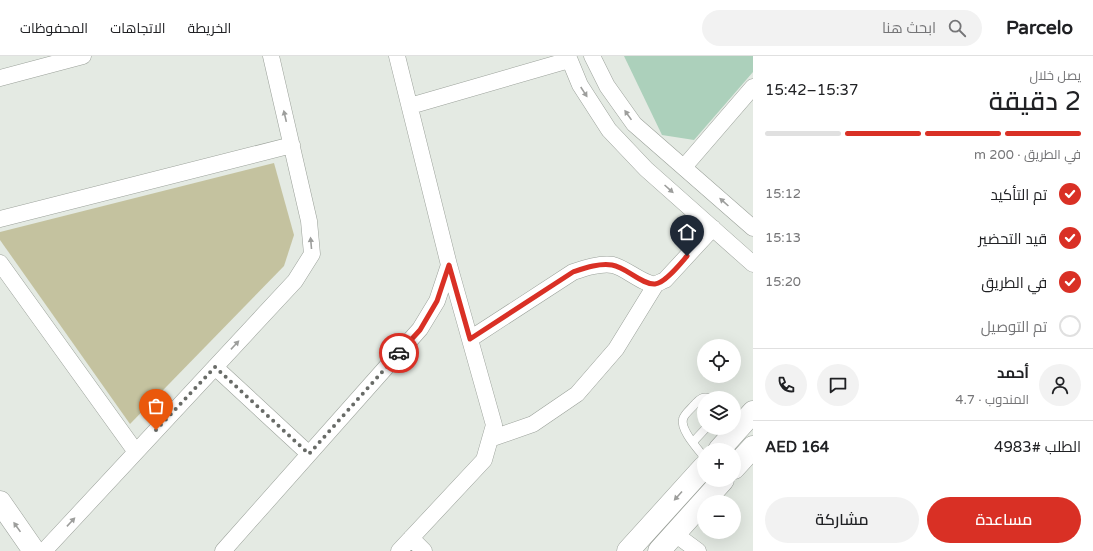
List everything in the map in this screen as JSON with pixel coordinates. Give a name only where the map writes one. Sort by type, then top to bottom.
[{"type":"main road","points":[[724,443],[744,414]]},
{"type":"main road","points":[[741,460],[753,447]]},
{"type":"main road","points":[[628,551],[697,476]]},
{"type":"main road","points":[[659,551],[717,487]]},
{"type":"main road","points":[[0,502],[34,551]]},
{"type":"street","points":[[44,551],[295,281],[312,254],[309,221],[271,56]]},
{"type":"street","points":[[397,56],[449,265],[494,425],[484,460],[399,551]]},
{"type":"street","points":[[592,56],[607,86],[634,124],[753,228]]},
{"type":"street","points":[[0,78],[77,57]]},
{"type":"street","points":[[410,106],[569,58],[580,85],[609,130],[646,169],[753,264]]},
{"type":"street","points":[[684,167],[753,87]]},
{"type":"street","points":[[0,219],[292,145]]},
{"type":"street","points":[[470,339],[573,272],[592,266],[612,265],[627,270],[648,283],[656,284],[665,280],[713,228]]},
{"type":"street","points":[[0,263],[136,452]]},
{"type":"street","points":[[223,551],[420,330],[437,301],[449,265]]},
{"type":"street","points":[[490,439],[533,424],[577,394],[616,349],[656,284]]},
{"type":"street","points":[[215,367],[309,454]]},
{"type":"street","points":[[675,534],[698,551]]},
{"type":"street","points":[[411,538],[424,551]]},
{"type":"lane","points":[[697,401],[683,418],[683,426],[697,448]]},
{"type":"lane","points":[[692,442],[699,435]]},
{"type":"shaded area","points":[[274,163],[294,235],[284,266],[130,424],[0,240],[0,232]]},
{"type":"building","points":[[624,56],[753,56],[753,72],[694,140],[662,135]]},
{"type":"way so far","points":[[156,430],[215,367],[309,454],[399,353]]},
{"type":"route","points":[[399,353],[420,330],[437,301],[449,265],[470,339],[573,272],[592,266],[612,265],[627,270],[648,283],[656,284],[665,280],[687,256]]}]
